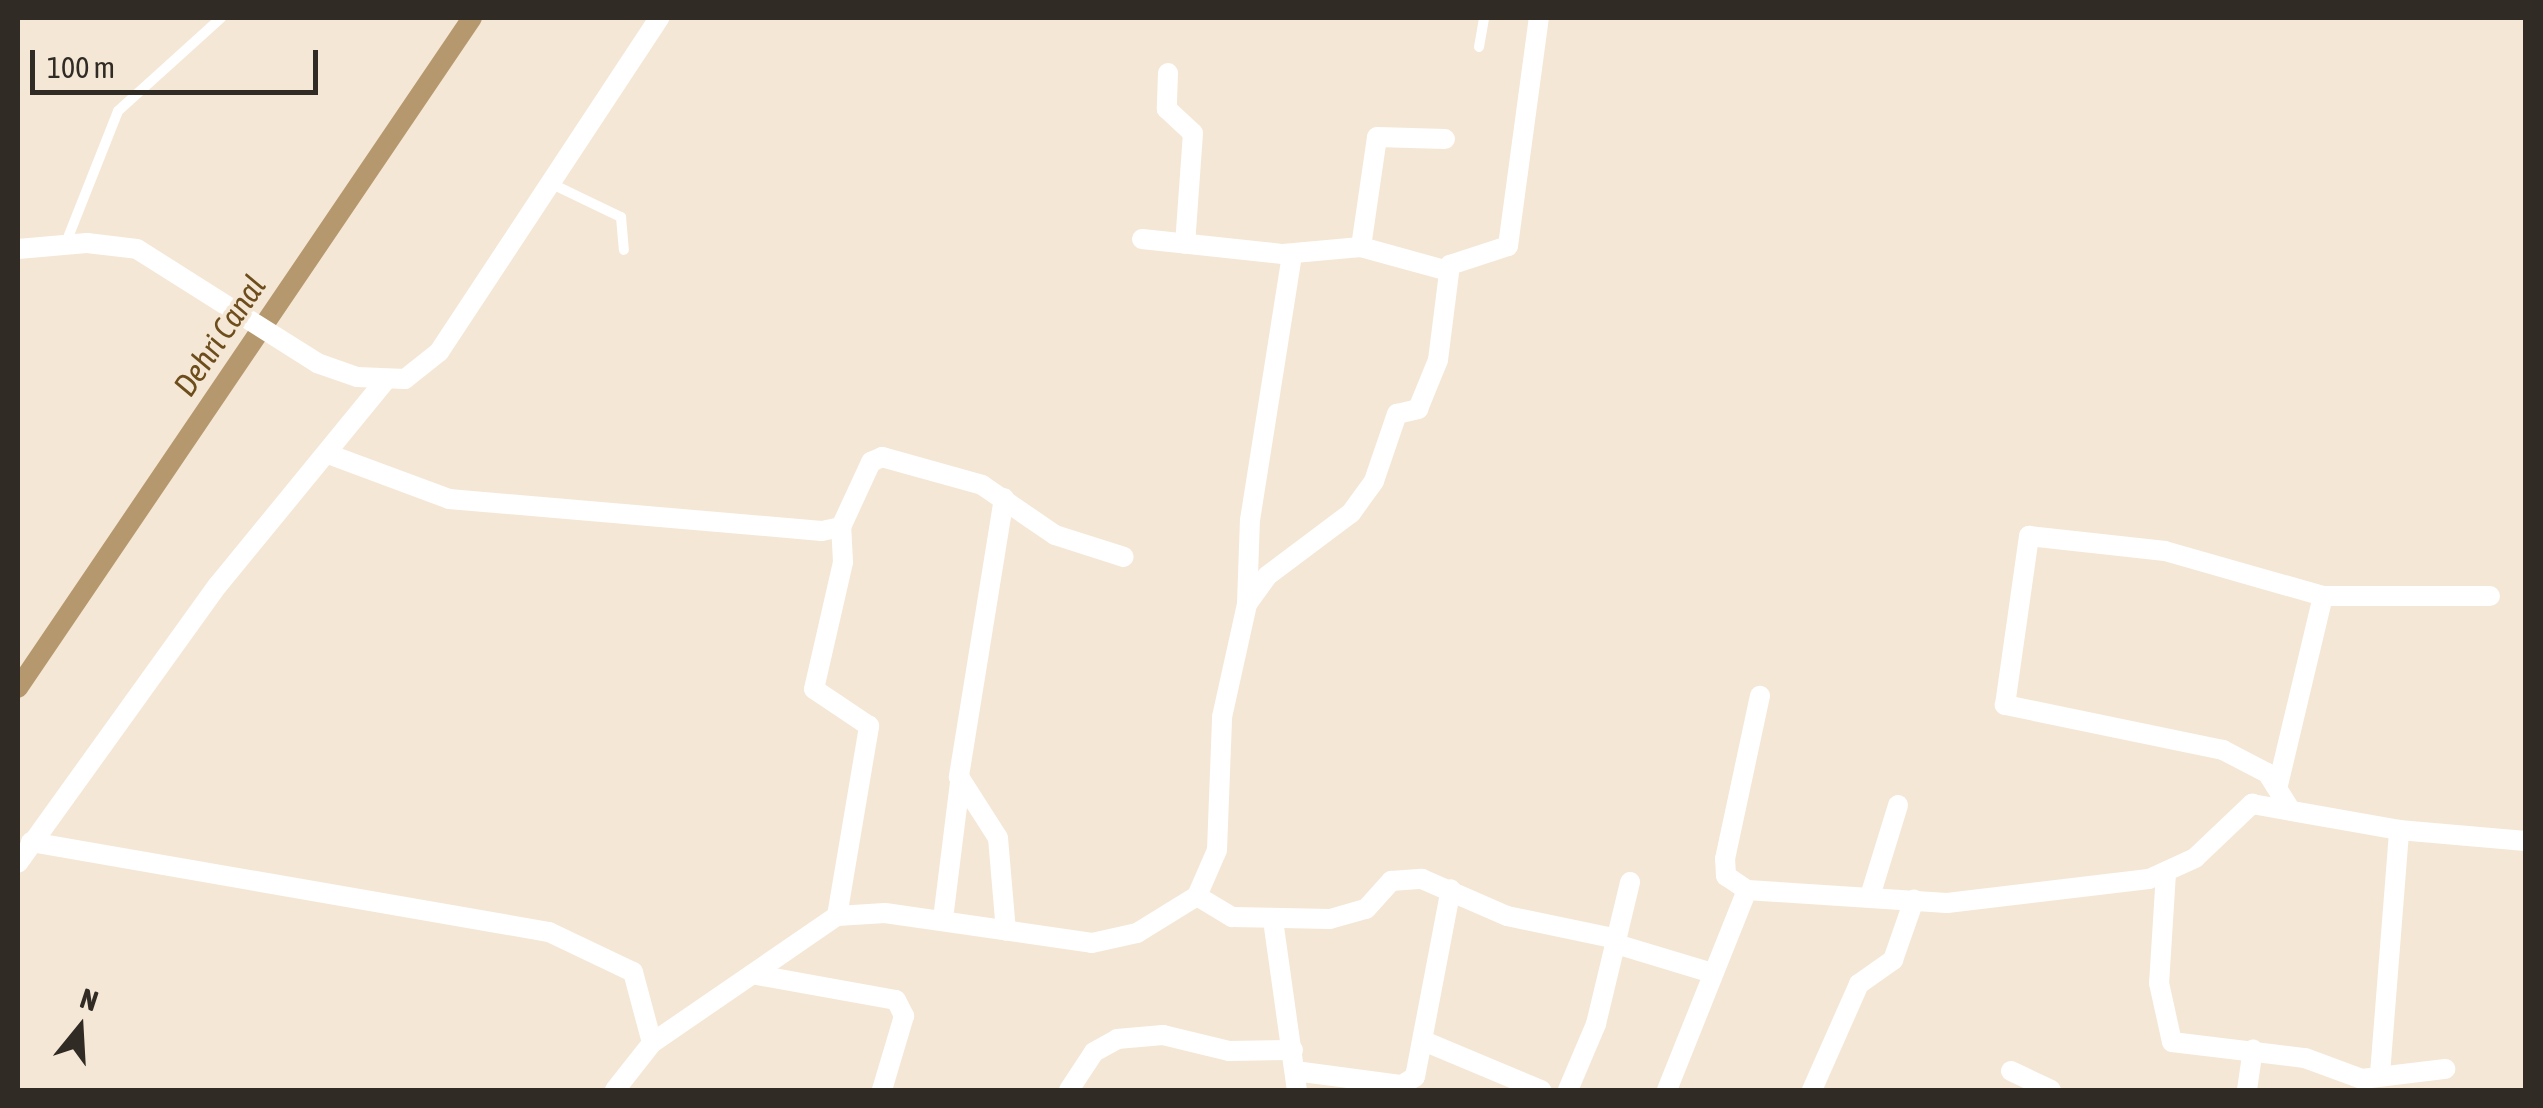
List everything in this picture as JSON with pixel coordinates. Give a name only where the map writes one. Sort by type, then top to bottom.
[{"type":"street","points":[[18,249],[120,245],[167,267],[264,333],[336,371],[385,381],[422,371],[439,352],[659,18]]},
{"type":"street","points":[[1247,604],[1267,576],[1351,513],[1374,481],[1396,414],[1421,405],[1438,360],[1448,271],[1464,256],[1502,251],[1512,237],[1539,18]]},
{"type":"street","points":[[1168,74],[1167,110],[1193,133],[1185,244]]},
{"type":"street","points":[[1360,248],[1376,137],[1445,139]]},
{"type":"street","points":[[1142,239],[1292,254],[1306,247],[1360,248],[1448,271]]},
{"type":"street","points":[[614,1090],[652,1043],[758,975],[837,916],[944,919],[1070,943],[1114,940],[1198,896],[1217,850],[1225,688],[1247,604],[1250,520],[1292,254]]},
{"type":"street","points":[[18,863],[218,585],[385,381]]},
{"type":"street","points":[[328,454],[449,499],[841,527]]},
{"type":"street","points":[[837,916],[869,726],[814,689],[843,562],[841,527],[872,462],[882,457],[959,477],[1004,498],[1072,543],[1124,557]]},
{"type":"street","points":[[944,919],[960,782],[1004,498]]},
{"type":"street","points":[[2288,806],[2278,785],[2251,762],[2186,738],[2005,705],[2026,542],[2044,532],[2166,551],[2323,596],[2490,596]]},
{"type":"street","points":[[2278,785],[2323,596]]},
{"type":"street","points":[[1760,696],[1725,859],[1726,876],[1747,890],[1871,893],[1965,902],[2166,873],[2194,858],[2243,808],[2288,806],[2399,830],[2526,841]]},
{"type":"street","points":[[960,782],[998,838],[1006,931]]},
{"type":"street","points":[[1871,893],[1898,805]]},
{"type":"street","points":[[2380,1074],[2399,830]]},
{"type":"street","points":[[31,842],[417,905],[565,937],[633,972],[652,1043]]},
{"type":"street","points":[[2166,873],[2160,983],[2169,1038],[2182,1046],[2253,1048],[2325,1062],[2356,1078],[2445,1068]]},
{"type":"street","points":[[1198,896],[1232,917],[1273,920],[1354,915],[1401,878],[1451,888],[1506,916],[1616,942],[1712,973]]},
{"type":"street","points":[[1568,1090],[1596,1024],[1630,882]]},
{"type":"street","points":[[1069,1090],[1094,1052],[1118,1039],[1164,1035],[1295,1071],[1402,1085],[1415,1077],[1426,1042],[1451,888]]},
{"type":"street","points":[[1666,1090],[1747,890]]},
{"type":"street","points":[[1812,1090],[1859,984],[1893,960],[1914,900]]},
{"type":"street","points":[[1273,920],[1295,1071]]},
{"type":"street","points":[[758,975],[896,1000],[904,1016],[882,1090]]},
{"type":"street","points":[[1426,1042],[1541,1090]]},
{"type":"street","points":[[2247,1090],[2253,1048]]},
{"type":"street","points":[[2011,1071],[2051,1090]]},
{"type":"lane","points":[[65,246],[118,111],[221,18]]},
{"type":"lane","points":[[1479,47],[1484,18]]},
{"type":"lane","points":[[549,182],[621,217],[624,250]]},
{"type":"waterway","name":"Dehri Canal","points":[[18,688],[472,18]]}]
